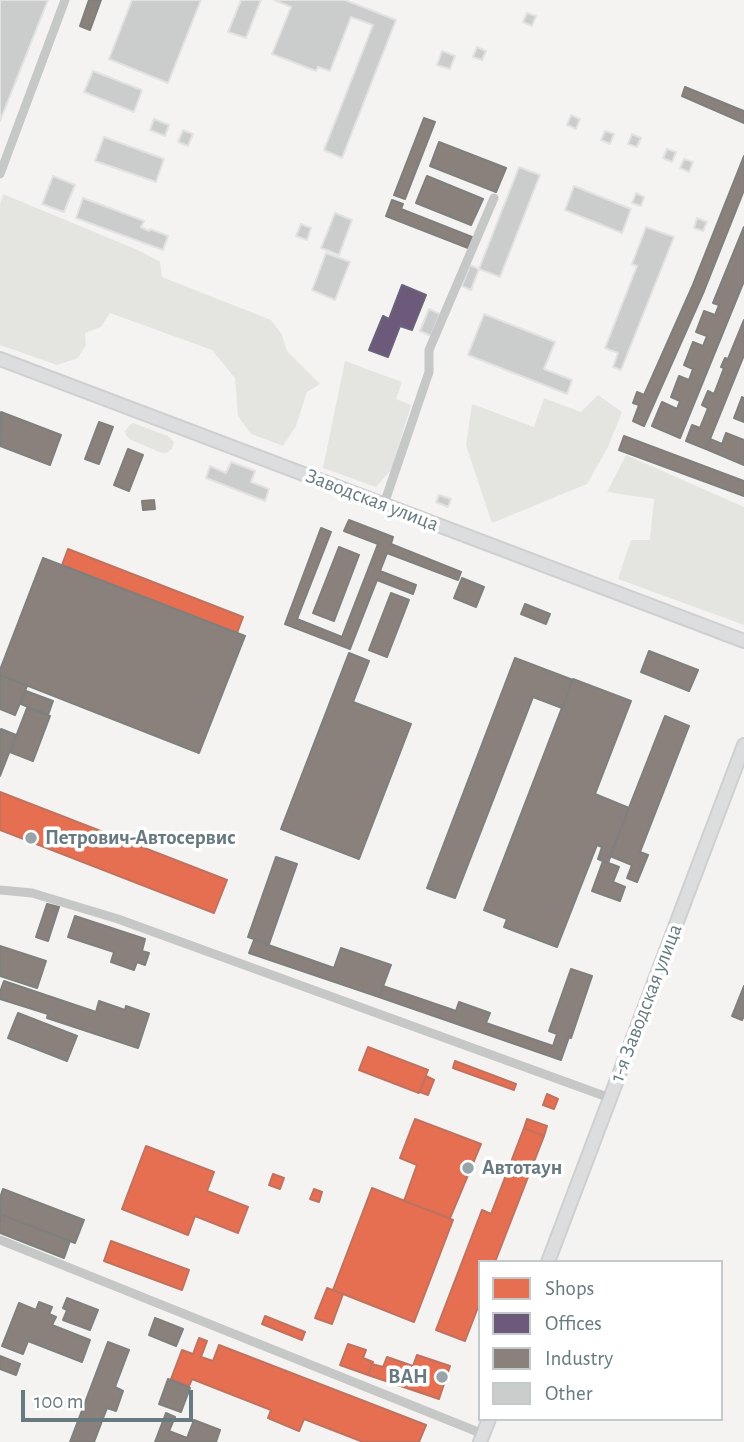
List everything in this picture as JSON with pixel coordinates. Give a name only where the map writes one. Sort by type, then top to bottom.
[{"type":"main road","name":"Заводская улица","points":[[0,359],[744,641]]},
{"type":"main road","name":"1-я Заводская улица","points":[[549,1260],[744,745]]},
{"type":"main road","points":[[482,1438],[488,1421]]},
{"type":"street","points":[[0,174],[65,0]]},
{"type":"street","points":[[384,504],[429,372],[429,350],[494,198]]},
{"type":"street","points":[[0,890],[32,892],[118,919],[610,1098]]},
{"type":"street","points":[[0,1240],[482,1438]]},
{"type":"shaded area","points":[[3,194],[140,251],[160,262],[162,277],[271,320],[282,335],[287,351],[320,384],[307,392],[296,426],[283,446],[251,434],[238,416],[235,378],[212,350],[110,313],[101,327],[85,333],[86,345],[78,358],[57,365],[0,345],[0,205]]},
{"type":"shaded area","points":[[345,361],[402,382],[396,399],[411,405],[392,469],[376,487],[323,468]]},
{"type":"shaded area","points":[[598,395],[622,412],[608,447],[587,484],[492,523],[466,445],[472,404],[534,427],[544,398],[581,412]]},
{"type":"shaded area","points":[[133,423],[168,436],[174,442],[172,449],[162,453],[131,440],[125,431]]},
{"type":"shaded area","points":[[626,455],[744,507],[744,625],[618,579],[631,540],[650,540],[654,499],[607,492]]},
{"type":"building: Shops","points":[[68,549],[243,617],[237,633],[62,565]]},
{"type":"building: Shops","points":[[0,792],[227,880],[214,913],[0,830]]},
{"type":"building: Shops","points":[[368,1047],[428,1070],[419,1093],[359,1070]]},
{"type":"building: Shops","points":[[455,1061],[516,1084],[514,1090],[453,1068]]},
{"type":"building: Shops","points":[[426,1076],[434,1080],[428,1095],[420,1092]]},
{"type":"building: Shops","points":[[547,1094],[558,1099],[554,1109],[543,1105]]},
{"type":"building: Shops","points":[[415,1119],[481,1144],[450,1218],[404,1201],[417,1165],[400,1158]]},
{"type":"building: Shops","points":[[527,1119],[547,1126],[544,1136],[524,1128]]},
{"type":"building: Shops","points":[[524,1128],[544,1136],[496,1260],[478,1260],[478,1307],[465,1341],[436,1330],[482,1210],[491,1214]]},
{"type":"building: Shops","points":[[146,1146],[214,1172],[207,1191],[248,1207],[238,1233],[195,1216],[188,1235],[122,1209]]},
{"type":"building: Shops","points":[[273,1174],[284,1178],[280,1189],[269,1185]]},
{"type":"building: Shops","points":[[372,1188],[453,1220],[414,1322],[333,1290]]},
{"type":"building: Shops","points":[[314,1189],[322,1192],[319,1202],[310,1199]]},
{"type":"building: Shops","points":[[111,1241],[189,1270],[182,1290],[104,1261]]},
{"type":"building: Shops","points":[[327,1288],[343,1294],[332,1324],[315,1318]]},
{"type":"building: Shops","points":[[265,1316],[305,1332],[302,1340],[262,1324]]},
{"type":"building: Shops","points":[[199,1338],[207,1341],[201,1357],[213,1361],[219,1345],[426,1425],[419,1442],[363,1442],[304,1419],[299,1431],[268,1418],[271,1410],[192,1379],[189,1386],[171,1379],[182,1350],[193,1354]]},
{"type":"building: Shops","points":[[348,1344],[366,1350],[363,1358],[373,1362],[368,1375],[340,1365]]},
{"type":"building: Shops","points":[[417,1355],[450,1366],[439,1399],[368,1375],[372,1364],[383,1367],[387,1357],[413,1366]]},
{"type":"building: Offices","points":[[402,285],[426,295],[412,330],[400,326],[388,357],[369,350],[383,316],[389,319]]},
{"type":"building: Industry","points":[[89,0],[101,0],[90,30],[80,26]]},
{"type":"building: Industry","points":[[685,87],[744,111],[744,123],[682,96]]},
{"type":"building: Industry","points":[[424,118],[435,122],[405,199],[394,195]]},
{"type":"building: Industry","points":[[439,142],[506,168],[496,192],[430,166]]},
{"type":"building: Industry","points":[[744,156],[744,190],[704,291],[644,426],[633,421],[639,405],[633,403],[637,392],[644,395],[692,287]]},
{"type":"building: Industry","points":[[427,176],[483,199],[471,225],[416,203]]},
{"type":"building: Industry","points":[[392,200],[403,204],[401,209],[472,237],[468,248],[386,216]]},
{"type":"building: Industry","points":[[744,227],[744,281],[680,438],[652,426],[662,402],[677,409],[680,401],[671,397],[679,376],[689,380],[693,369],[684,365],[693,342],[703,346],[707,336],[696,332],[704,311],[715,315],[719,305],[713,303]]},
{"type":"building: Industry","points":[[744,320],[744,355],[706,449],[686,441],[692,425],[700,428],[708,408],[702,405],[708,391],[714,394],[724,368],[721,367],[725,358],[728,359]]},
{"type":"building: Industry","points":[[742,397],[744,398],[744,422],[734,418]]},
{"type":"building: Industry","points":[[1,412],[61,435],[50,465],[0,446]]},
{"type":"building: Industry","points":[[99,422],[113,427],[99,464],[85,459]]},
{"type":"building: Industry","points":[[726,433],[744,440],[744,465],[706,449],[710,439],[722,444]]},
{"type":"building: Industry","points":[[624,436],[744,481],[744,496],[619,450]]},
{"type":"building: Industry","points":[[128,449],[143,455],[129,491],[114,485]]},
{"type":"building: Industry","points":[[154,500],[155,509],[143,510],[142,501]]},
{"type":"building: Industry","points":[[349,520],[393,537],[391,544],[461,572],[458,580],[387,553],[380,571],[416,585],[413,594],[377,580],[350,649],[285,624],[321,528],[331,532],[297,619],[342,637],[378,544],[344,531]]},
{"type":"building: Industry","points":[[339,547],[359,555],[334,621],[313,613]]},
{"type":"building: Industry","points":[[43,558],[245,636],[199,753],[0,675]]},
{"type":"building: Industry","points":[[462,578],[484,587],[476,607],[454,598]]},
{"type":"building: Industry","points":[[391,593],[409,600],[387,657],[369,650]]},
{"type":"building: Industry","points":[[525,604],[550,614],[546,624],[521,614]]},
{"type":"building: Industry","points":[[649,651],[698,670],[689,691],[641,672]]},
{"type":"building: Industry","points":[[349,653],[369,661],[353,702],[411,724],[359,859],[281,829]]},
{"type":"building: Industry","points":[[515,658],[573,680],[562,708],[533,697],[455,898],[427,888]]},
{"type":"building: Industry","points":[[0,675],[27,686],[15,715],[0,709]]},
{"type":"building: Industry","points":[[573,679],[631,701],[595,794],[629,808],[608,863],[598,859],[602,847],[597,845],[557,947],[504,927],[507,919],[484,910]]},
{"type":"building: Industry","points":[[26,691],[53,701],[48,715],[21,704]]},
{"type":"building: Industry","points":[[27,708],[50,716],[33,761],[10,752]]},
{"type":"building: Industry","points":[[665,716],[689,726],[640,852],[648,855],[637,882],[627,878],[632,865],[610,856]]},
{"type":"building: Industry","points":[[1,729],[16,735],[0,776],[0,732]]},
{"type":"building: Industry","points":[[276,857],[297,864],[269,944],[248,937]]},
{"type":"building: Industry","points":[[603,861],[619,867],[613,882],[625,887],[620,901],[592,891]]},
{"type":"building: Industry","points":[[47,904],[59,907],[48,941],[36,937]]},
{"type":"building: Industry","points":[[75,916],[145,939],[142,951],[149,953],[145,965],[137,962],[134,970],[111,962],[114,952],[68,937]]},
{"type":"building: Industry","points":[[254,940],[334,968],[341,948],[391,965],[379,997],[249,953]]},
{"type":"building: Industry","points":[[0,946],[46,961],[37,988],[0,976]]},
{"type":"building: Industry","points":[[571,969],[592,976],[561,1060],[379,997],[383,986],[456,1011],[459,1002],[490,1013],[486,1023],[553,1046],[557,1034],[549,1031]]},
{"type":"building: Industry","points":[[4,981],[96,1012],[99,1001],[125,1010],[126,1006],[149,1014],[138,1048],[47,1018],[48,1014],[0,999]]},
{"type":"building: Industry","points":[[744,986],[744,1016],[742,1020],[732,1016]]},
{"type":"building: Industry","points":[[18,1013],[77,1036],[67,1061],[8,1038]]},
{"type":"building: Industry","points":[[3,1189],[84,1220],[75,1243],[0,1214]]},
{"type":"building: Industry","points":[[0,1214],[70,1241],[64,1258],[0,1233]]},
{"type":"building: Industry","points":[[67,1298],[98,1310],[90,1330],[63,1320],[67,1310],[63,1308]]},
{"type":"building: Industry","points":[[39,1302],[52,1307],[49,1314],[56,1317],[52,1325],[90,1340],[82,1362],[28,1341],[23,1354],[2,1346],[19,1303],[36,1310]]},
{"type":"building: Industry","points":[[155,1318],[183,1329],[176,1346],[149,1335]]},
{"type":"building: Industry","points":[[108,1342],[129,1350],[115,1387],[123,1391],[116,1411],[107,1408],[94,1442],[70,1442]]},
{"type":"building: Industry","points":[[0,1356],[20,1364],[16,1375],[0,1369]]},
{"type":"building: Industry","points":[[168,1379],[190,1388],[181,1412],[159,1404]]},
{"type":"building: Industry","points":[[166,1413],[175,1417],[169,1431],[187,1438],[194,1420],[220,1430],[216,1442],[155,1442]]},
{"type":"building: Other","points":[[0,0],[48,0],[0,121]]},
{"type":"building: Other","points":[[132,0],[201,0],[168,83],[109,59]]},
{"type":"building: Other","points":[[241,0],[261,0],[246,38],[228,32]]},
{"type":"building: Other","points":[[274,0],[345,0],[396,20],[342,158],[324,150],[373,25],[351,17],[330,71],[318,67],[316,71],[272,54],[291,7]]},
{"type":"building: Other","points":[[527,13],[536,16],[532,26],[523,22]]},
{"type":"building: Other","points":[[477,47],[486,51],[482,60],[473,57]]},
{"type":"building: Other","points":[[442,51],[455,56],[450,69],[437,65]]},
{"type":"building: Other","points":[[93,71],[142,90],[134,112],[84,92]]},
{"type":"building: Other","points":[[571,115],[580,119],[576,129],[567,125]]},
{"type":"building: Other","points":[[154,119],[169,125],[165,136],[150,130]]},
{"type":"building: Other","points":[[183,130],[193,134],[188,146],[178,142]]},
{"type":"building: Other","points":[[605,131],[614,134],[610,144],[601,140]]},
{"type":"building: Other","points":[[632,134],[641,138],[637,147],[628,144]]},
{"type":"building: Other","points":[[104,137],[164,159],[156,182],[95,161]]},
{"type":"building: Other","points":[[667,149],[676,152],[672,162],[663,158]]},
{"type":"building: Other","points":[[684,159],[693,162],[689,172],[680,168]]},
{"type":"building: Other","points":[[519,167],[540,175],[500,277],[479,269]]},
{"type":"building: Other","points":[[53,176],[75,185],[64,212],[42,204]]},
{"type":"building: Other","points":[[574,186],[631,209],[622,233],[565,210]]},
{"type":"building: Other","points":[[636,193],[644,197],[641,206],[632,203]]},
{"type":"building: Other","points":[[83,198],[144,221],[141,227],[168,236],[163,250],[76,218]]},
{"type":"building: Other","points":[[335,213],[352,220],[339,255],[321,248]]},
{"type":"building: Other","points":[[697,218],[707,222],[703,231],[694,228]]},
{"type":"building: Other","points":[[301,224],[311,228],[307,240],[296,236]]},
{"type":"building: Other","points":[[646,227],[674,237],[621,370],[613,367],[618,353],[605,348],[637,266],[632,264]]},
{"type":"building: Other","points":[[326,253],[350,262],[335,300],[312,290]]},
{"type":"building: Other","points":[[470,265],[479,269],[471,290],[462,286]]},
{"type":"building: Other","points":[[429,309],[440,314],[431,336],[420,331]]},
{"type":"building: Other","points":[[484,314],[555,342],[544,369],[572,380],[567,394],[468,355]]},
{"type":"building: Other","points":[[231,462],[255,471],[251,482],[269,489],[265,501],[206,478],[210,466],[226,473]]},
{"type":"building: Other","points":[[439,495],[451,499],[448,507],[436,502]]},
{"type":"place","name":"Петрович-Автосервис","points":[[31,838]]},
{"type":"place","name":"Автотаун","points":[[468,1168]]},
{"type":"place","name":"ВАН","points":[[442,1377]]}]
